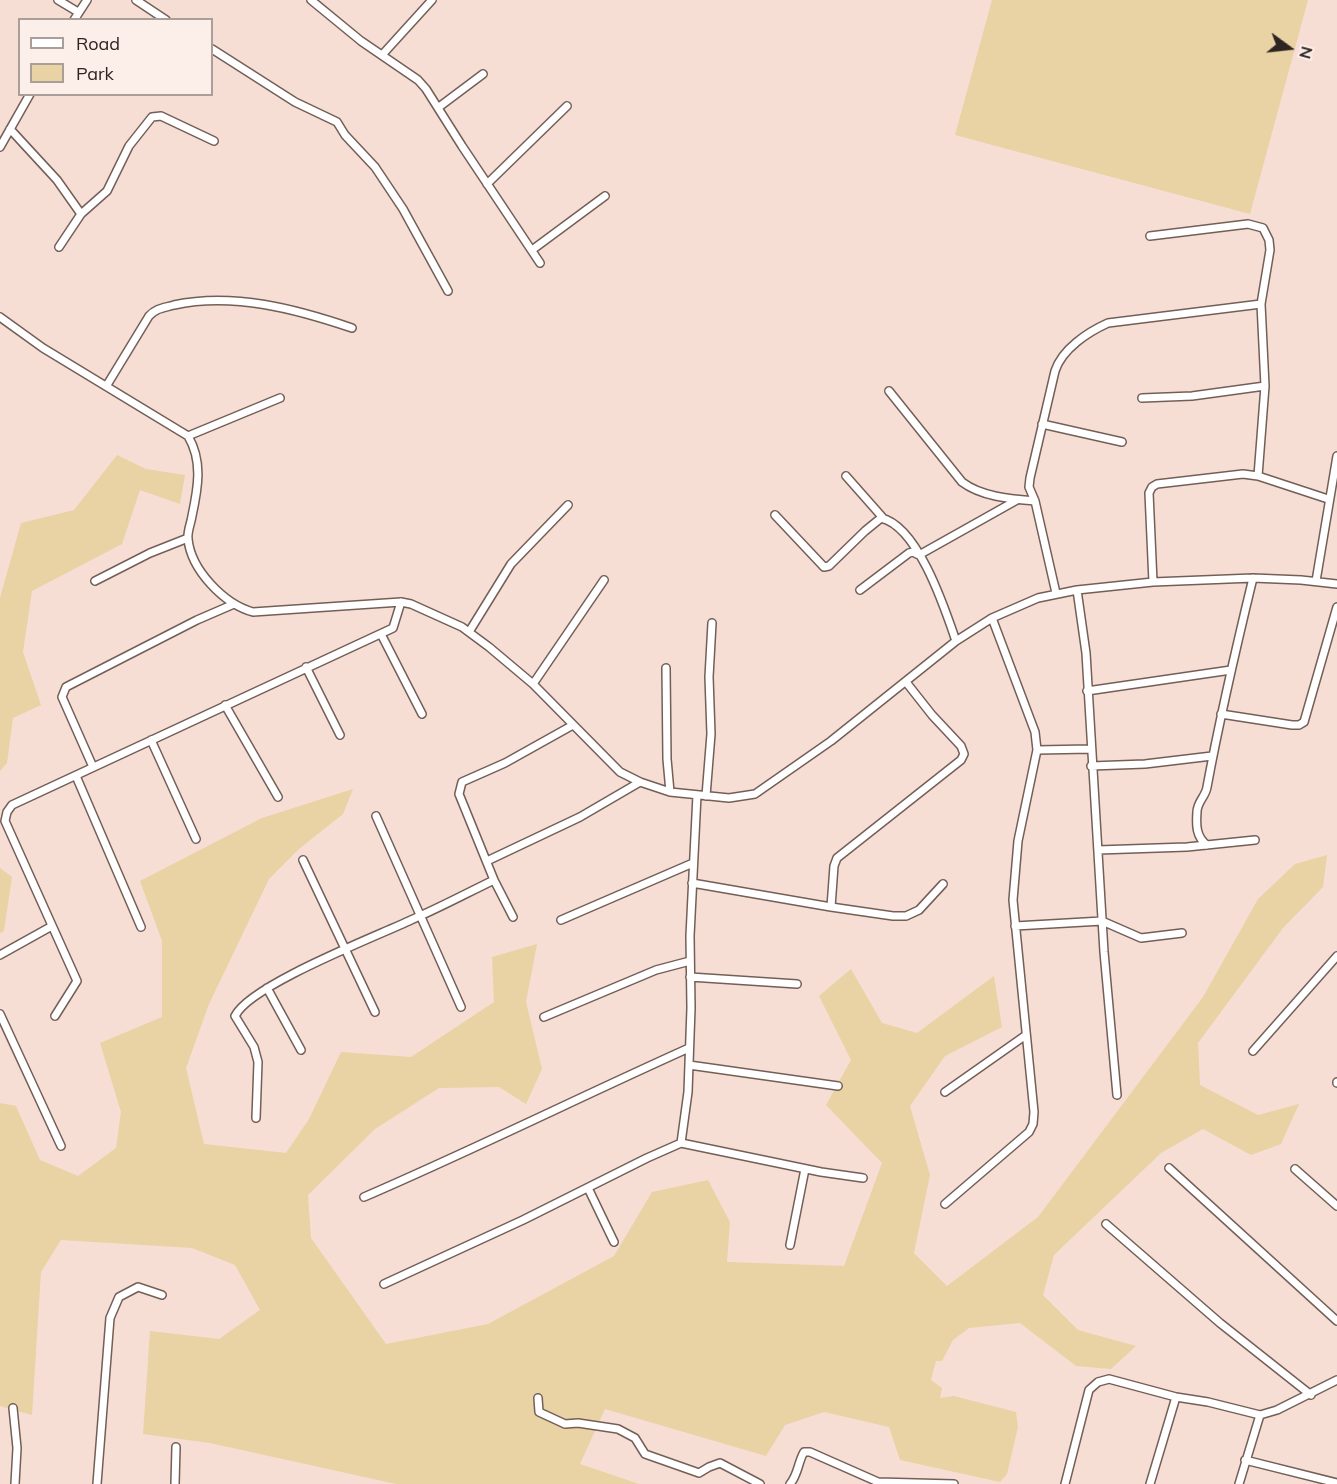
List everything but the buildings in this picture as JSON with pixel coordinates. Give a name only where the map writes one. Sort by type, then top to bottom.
[{"type":"street","points":[[58,0],[78,12]]},
{"type":"street","points":[[75,18],[87,0]]},
{"type":"street","points":[[136,0],[163,18]]},
{"type":"street","points":[[311,0],[418,80],[439,106],[462,146],[540,263]]},
{"type":"street","points":[[382,55],[432,0]]},
{"type":"street","points":[[213,50],[295,102],[336,122],[375,167],[403,209],[448,291]]},
{"type":"street","points":[[439,106],[483,74]]},
{"type":"street","points":[[0,146],[29,96]]},
{"type":"street","points":[[488,184],[567,106]]},
{"type":"street","points":[[59,247],[81,214],[107,190],[129,146],[152,117],[161,116],[214,141]]},
{"type":"street","points":[[10,129],[57,180],[81,214]]},
{"type":"street","points":[[532,250],[605,196]]},
{"type":"street","points":[[1150,236],[1248,224],[1260,226],[1266,232],[1270,250],[1261,304],[1265,386],[1258,476]]},
{"type":"street","points":[[107,385],[156,309],[189,302],[246,302],[308,313],[352,328]]},
{"type":"street","points":[[1056,593],[1035,501],[1029,487],[1058,362],[1069,349],[1095,329],[1108,323],[1261,304]]},
{"type":"street","points":[[0,317],[43,348],[188,436],[195,448],[198,463],[198,488],[188,538],[195,560],[202,572],[215,589],[234,604],[253,612],[401,602],[411,604],[469,632],[533,684],[620,772],[640,782],[670,792],[729,798],[755,794],[831,741],[956,641],[992,618],[1038,598],[1077,590],[1153,582],[1252,578],[1337,584]]},
{"type":"street","points":[[1142,398],[1192,396],[1265,386]]},
{"type":"street","points":[[889,391],[962,482],[982,492],[1017,500],[1035,501]]},
{"type":"street","points":[[188,436],[280,398]]},
{"type":"street","points":[[1042,424],[1122,442]]},
{"type":"street","points":[[1316,581],[1328,498],[1337,456]]},
{"type":"street","points":[[1153,582],[1149,493],[1157,484],[1243,474],[1258,476],[1328,498]]},
{"type":"street","points":[[846,476],[884,519],[905,535],[919,555],[933,578],[956,641]]},
{"type":"street","points":[[919,555],[1017,500]]},
{"type":"street","points":[[469,632],[511,564],[568,505]]},
{"type":"street","points":[[775,515],[824,567],[829,566],[881,518],[884,519]]},
{"type":"street","points":[[95,581],[150,553],[188,538]]},
{"type":"street","points":[[860,590],[909,553],[919,555]]},
{"type":"street","points":[[1207,845],[1199,838],[1197,832],[1197,808],[1207,790],[1212,756],[1252,578]]},
{"type":"street","points":[[533,684],[604,580]]},
{"type":"street","points":[[1077,590],[1086,653],[1091,766],[1117,1095]]},
{"type":"street","points":[[55,1016],[77,981],[5,821],[12,805],[393,628],[401,602]]},
{"type":"street","points":[[93,767],[62,698],[66,687],[197,620],[234,604]]},
{"type":"street","points":[[1221,714],[1292,725],[1304,722],[1337,607]]},
{"type":"street","points":[[945,1204],[1029,1132],[1033,1124],[1034,1112],[1013,900],[1018,841],[1037,750],[1035,732],[992,618]]},
{"type":"street","points":[[705,796],[711,734],[709,677],[712,623]]},
{"type":"street","points":[[381,634],[422,714]]},
{"type":"street","points":[[306,667],[339,735]]},
{"type":"street","points":[[666,668],[667,759],[670,792]]},
{"type":"street","points":[[1087,691],[1231,670]]},
{"type":"street","points":[[831,906],[834,866],[837,858],[953,767],[964,754],[961,746],[906,682]]},
{"type":"street","points":[[225,705],[278,797]]},
{"type":"street","points":[[513,917],[494,880],[459,794],[462,782],[505,763],[573,725]]},
{"type":"street","points":[[152,740],[196,839]]},
{"type":"street","points":[[1037,750],[1090,748]]},
{"type":"street","points":[[1091,766],[1146,764],[1212,756]]},
{"type":"street","points":[[76,776],[141,927]]},
{"type":"street","points":[[487,861],[580,817],[640,782]]},
{"type":"street","points":[[681,1143],[688,1092],[692,882],[697,795]]},
{"type":"street","points":[[376,816],[461,1007]]},
{"type":"street","points":[[1098,850],[1207,845],[1255,840]]},
{"type":"street","points":[[303,860],[375,1012]]},
{"type":"street","points":[[561,920],[693,863]]},
{"type":"street","points":[[256,1118],[258,1062],[254,1047],[235,1016],[251,997],[494,880]]},
{"type":"street","points":[[692,882],[893,916],[906,916],[919,910],[943,884]]},
{"type":"street","points":[[1015,926],[1102,921],[1141,938],[1182,933]]},
{"type":"street","points":[[0,955],[52,926]]},
{"type":"street","points":[[1253,1051],[1337,956]]},
{"type":"street","points":[[544,1017],[656,970],[690,961]]},
{"type":"street","points":[[690,977],[797,984]]},
{"type":"street","points":[[267,988],[301,1050]]},
{"type":"street","points":[[0,1014],[61,1146]]},
{"type":"street","points":[[945,1092],[1026,1035]]},
{"type":"street","points":[[364,1197],[463,1155],[574,1100],[689,1048]]},
{"type":"street","points":[[689,1065],[838,1086]]},
{"type":"street","points":[[384,1284],[681,1143],[805,1169],[863,1178]]},
{"type":"street","points":[[1169,1168],[1337,1321]]},
{"type":"street","points":[[790,1245],[805,1169]]},
{"type":"street","points":[[1295,1169],[1337,1206]]},
{"type":"street","points":[[588,1188],[614,1242]]},
{"type":"street","points":[[1106,1224],[1220,1323],[1311,1395]]},
{"type":"street","points":[[97,1484],[110,1318],[119,1297],[138,1287],[162,1294]]},
{"type":"street","points":[[1065,1484],[1089,1390],[1098,1382],[1109,1379],[1176,1397],[1208,1402],[1260,1415],[1277,1410],[1336,1382]]},
{"type":"street","points":[[1150,1484],[1176,1397]]},
{"type":"street","points":[[538,1398],[539,1412],[565,1424],[578,1423],[618,1430],[635,1438],[645,1454],[699,1473],[720,1463],[760,1484]]},
{"type":"street","points":[[13,1408],[16,1440],[15,1484]]},
{"type":"street","points":[[1239,1484],[1260,1415]]},
{"type":"street","points":[[175,1484],[176,1447]]},
{"type":"street","points":[[790,1484],[794,1480],[804,1452],[810,1452],[878,1482],[954,1484]]},
{"type":"street","points":[[1245,1460],[1337,1483]]},
{"type":"green space","points":[[992,0],[1308,0],[1250,214],[955,135]]},
{"type":"green space","points":[[117,455],[146,469],[185,475],[180,504],[140,490],[122,544],[32,591],[23,652],[41,705],[13,718],[7,763],[0,771],[0,598],[21,523],[74,510]]},
{"type":"green space","points":[[353,789],[343,814],[299,849],[269,879],[209,1004],[186,1068],[204,1144],[286,1153],[309,1119],[341,1052],[411,1057],[494,1002],[492,957],[537,944],[526,1002],[542,1069],[526,1104],[499,1087],[439,1088],[375,1129],[308,1195],[311,1238],[386,1344],[488,1324],[614,1256],[652,1192],[708,1180],[730,1222],[727,1262],[844,1266],[882,1163],[826,1105],[851,1060],[819,996],[851,969],[882,1023],[917,1033],[994,976],[1002,1027],[945,1056],[910,1106],[930,1175],[914,1253],[947,1286],[1038,1217],[1203,997],[1258,899],[1295,864],[1327,855],[1323,887],[1283,928],[1198,1043],[1200,1085],[1258,1115],[1299,1104],[1281,1144],[1251,1155],[1203,1129],[1161,1153],[1054,1255],[1043,1295],[1078,1330],[1136,1346],[1111,1369],[1076,1366],[1020,1323],[969,1328],[953,1340],[942,1361],[936,1361],[931,1380],[942,1388],[940,1398],[954,1396],[1016,1412],[1018,1427],[1007,1474],[1000,1482],[900,1460],[889,1427],[824,1412],[785,1425],[766,1456],[605,1409],[580,1464],[639,1484],[396,1484],[210,1443],[143,1434],[150,1331],[219,1339],[260,1310],[235,1265],[192,1248],[61,1240],[41,1272],[32,1415],[0,1406],[0,1103],[16,1106],[40,1160],[78,1176],[116,1148],[121,1112],[100,1043],[162,1017],[162,941],[140,881],[262,818]]},
{"type":"green space","points":[[0,868],[12,877],[4,931],[0,933]]}]
